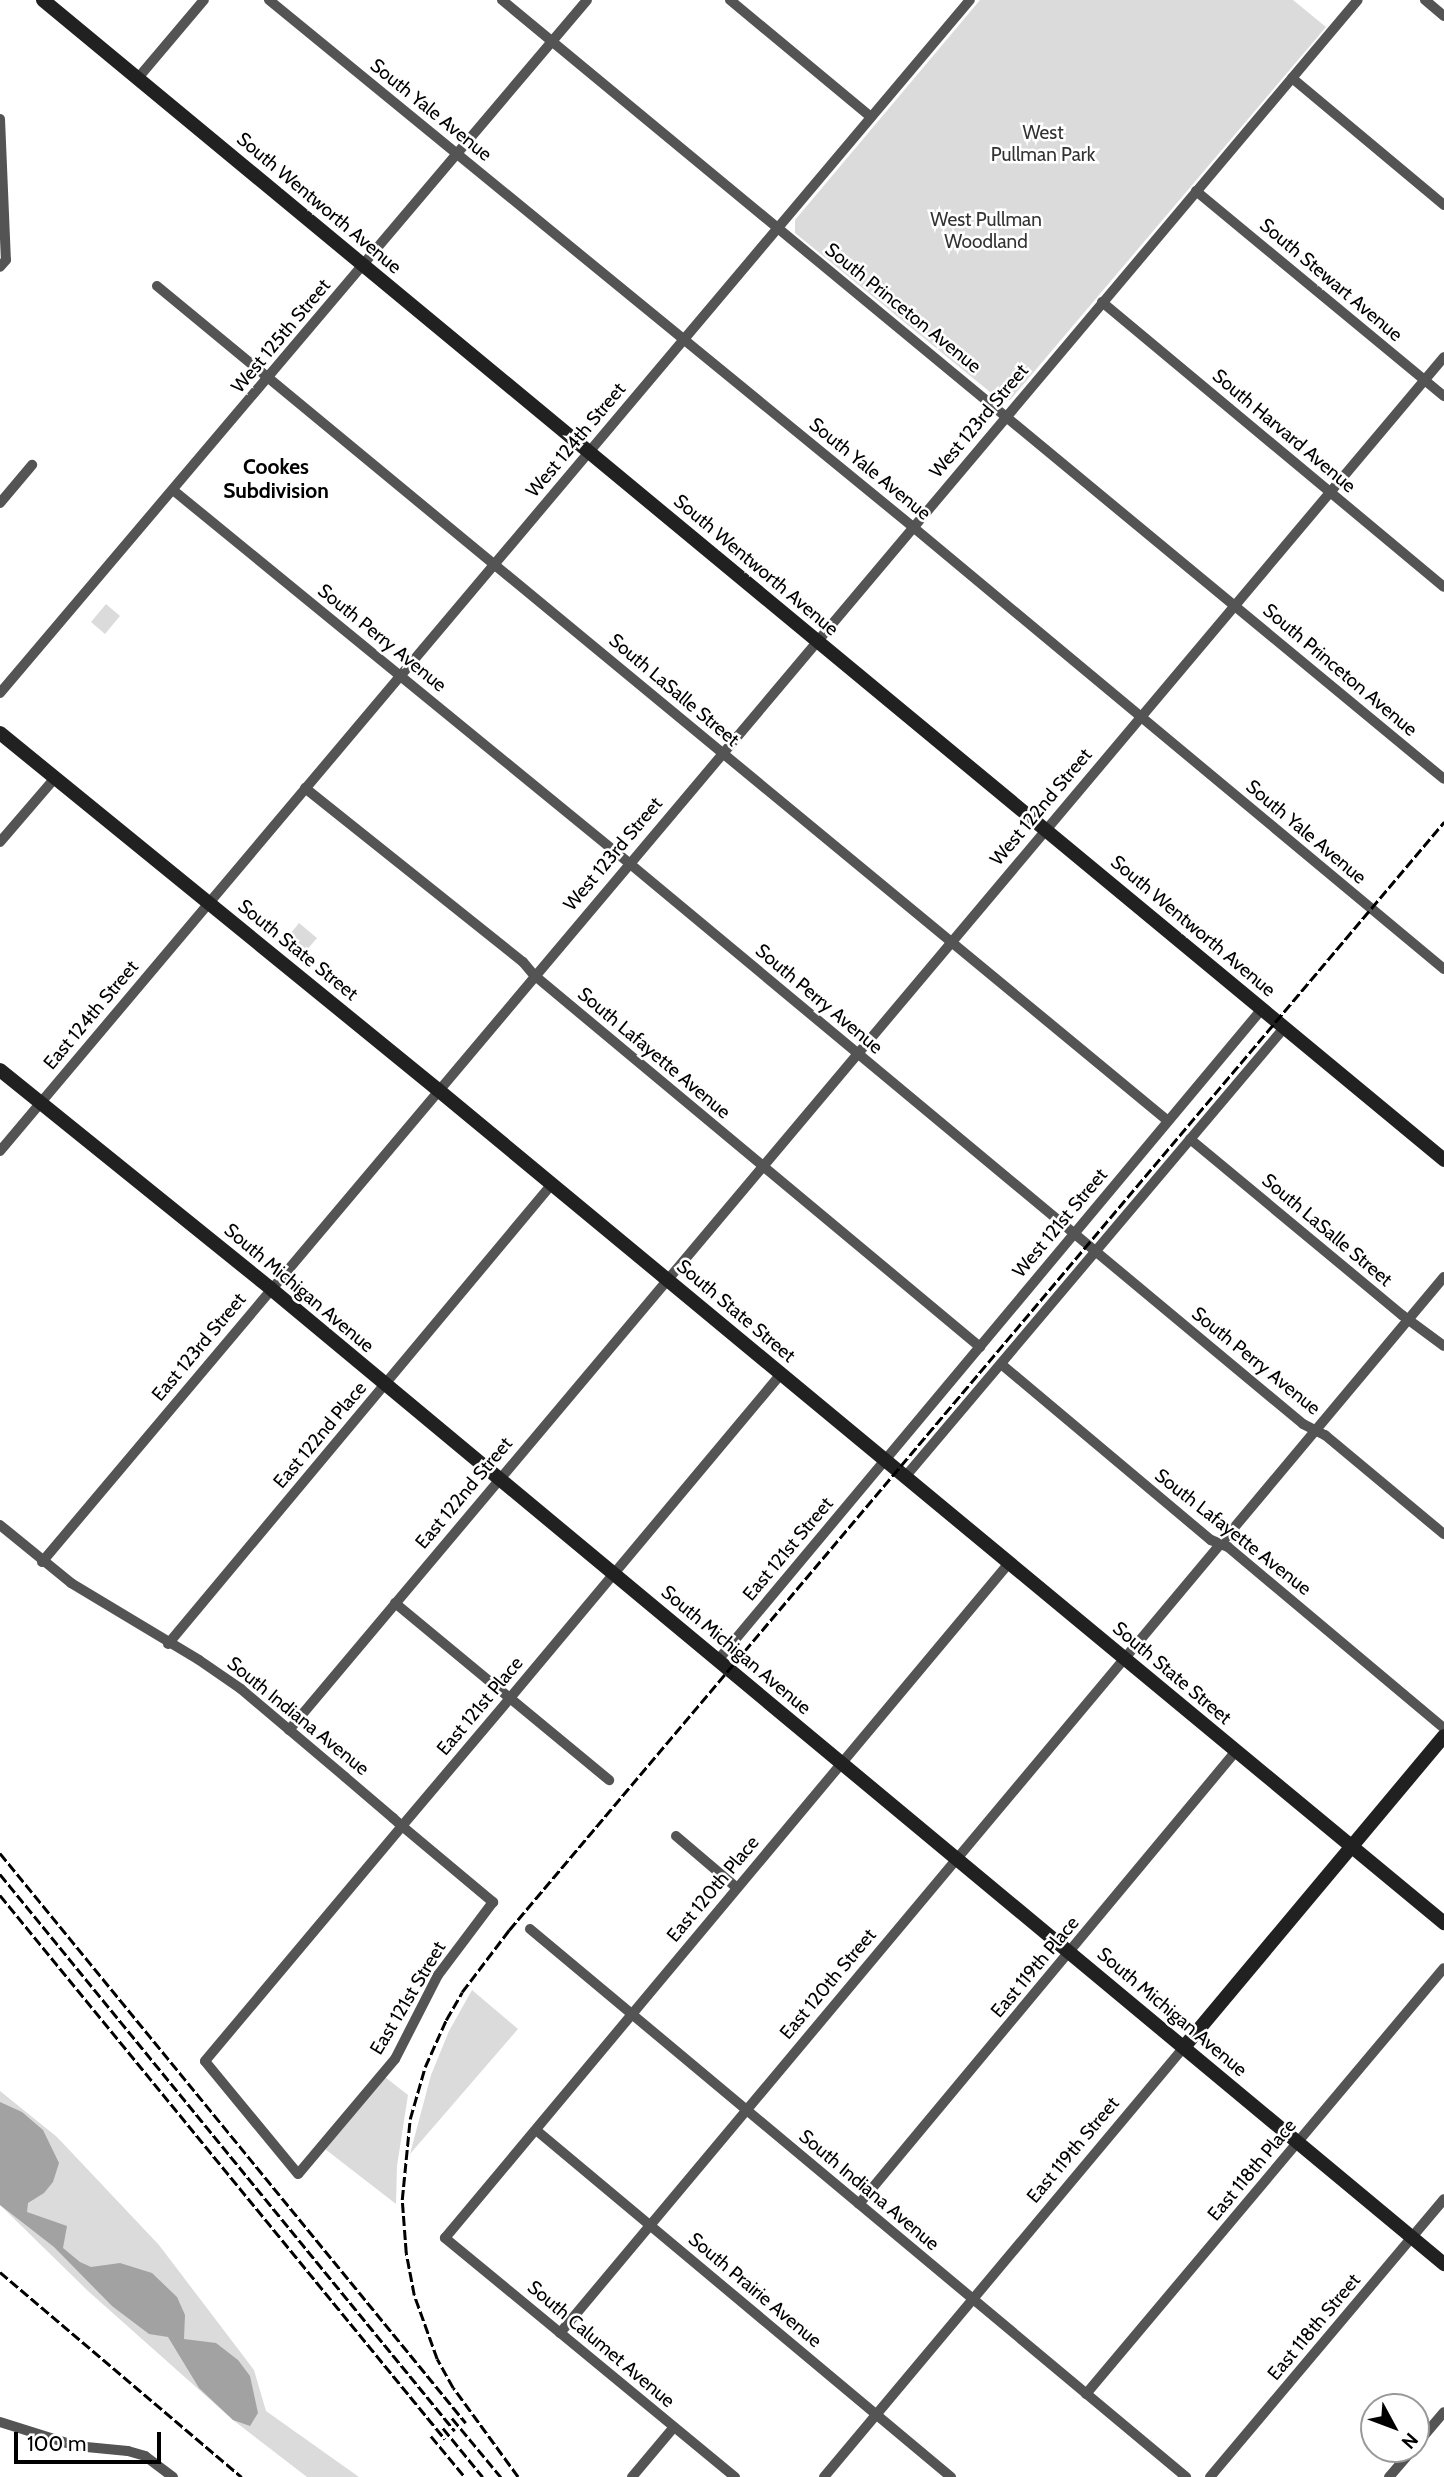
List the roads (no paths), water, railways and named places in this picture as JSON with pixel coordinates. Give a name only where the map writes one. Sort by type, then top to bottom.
[{"type":"street","name":"South Wentworth Avenue","points":[[43,0],[1444,1160]]},
{"type":"street","points":[[138,79],[204,0]]},
{"type":"street","name":"South Yale Avenue","points":[[270,0],[913,527],[1444,970]]},
{"type":"street","name":"South Princeton Avenue","points":[[502,0],[1444,779]]},
{"type":"street","name":"West 125th Street","points":[[0,693],[587,0]]},
{"type":"street","points":[[730,0],[872,117]]},
{"type":"street","name":"West 123rd Street","points":[[438,1089],[1358,0]]},
{"type":"street","points":[[1425,0],[1444,16]]},
{"type":"street","name":"West 124th Street","points":[[209,902],[967,1]]},
{"type":"street","points":[[1292,78],[1444,205]]},
{"type":"street","points":[[0,119],[6,260],[0,267]]},
{"type":"street","name":"South Stewart Avenue","points":[[1196,191],[1444,396]]},
{"type":"street","name":"South LaSalle Street","points":[[157,286],[1168,1121]]},
{"type":"street","name":"South Harvard Avenue","points":[[1102,302],[1444,587]]},
{"type":"street","name":"West 122nd Street","points":[[666,1279],[1444,357]]},
{"type":"street","points":[[0,503],[32,465]]},
{"type":"street","name":"South Perry Avenue","points":[[173,489],[629,863],[1303,1424],[1327,1437],[1444,1534]]},
{"type":"street","name":"South State Street","points":[[0,733],[438,1089],[1444,1923]]},
{"type":"street","points":[[0,842],[55,778]]},
{"type":"street","name":"South Lafayette Avenue","points":[[305,788],[523,962],[534,975],[979,1347]]},
{"type":"street","name":"East 124th Street","points":[[0,1151],[209,902]]},
{"type":"street","name":"West 121st Street","points":[[885,1460],[1262,1009]]},
{"type":"street","points":[[905,1477],[1284,1027]]},
{"type":"street","name":"South Michigan Avenue","points":[[0,1070],[270,1288],[1444,2264]]},
{"type":"street","name":"East 123rd Street","points":[[42,1562],[438,1089]]},
{"type":"street","name":"South LaSalle Street","points":[[1190,1139],[1444,1346]]},
{"type":"street","name":"East 122nd Place","points":[[168,1644],[552,1184]]},
{"type":"street","name":"East 120th Street","points":[[561,2333],[1123,1657],[1444,1277]]},
{"type":"street","name":"East 122nd Street","points":[[289,1730],[666,1279]]},
{"type":"street","name":"South Lafayette Avenue","points":[[1001,1364],[1444,1728]]},
{"type":"street","name":"East 121st Place","points":[[298,2174],[205,2061],[781,1374]]},
{"type":"street","name":"East 121st Street","points":[[718,1660],[885,1460]]},
{"type":"street","name":"South Indiana Avenue","points":[[0,1525],[42,1562],[242,1689],[493,1902]]},
{"type":"street","name":"East 120th Place","points":[[445,2238],[1009,1563]]},
{"type":"street","points":[[395,1603],[608,1780]]},
{"type":"street","name":"East 119th Street","points":[[824,2477],[1444,1736]]},
{"type":"street","name":"East 119th Place","points":[[859,2204],[1236,1751]]},
{"type":"street","points":[[676,1836],[737,1888]]},
{"type":"street","name":"East 121st Street","points":[[298,2174],[395,2059],[438,1976],[493,1902]]},
{"type":"street","name":"South Indiana Avenue","points":[[530,1929],[1186,2477]]},
{"type":"street","name":"East 118th Place","points":[[1086,2394],[1444,1968]]},
{"type":"street","name":"South Prairie Avenue","points":[[536,2130],[951,2477]]},
{"type":"street","name":"East 118th Street","points":[[1210,2477],[1444,2199]]},
{"type":"street","name":"South Calumet Avenue","points":[[445,2238],[734,2477]]},
{"type":"street","points":[[1430,2428],[1444,2412]]},
{"type":"street","points":[[0,2422],[76,2446],[128,2451],[145,2456],[173,2477]]},
{"type":"street","points":[[632,2477],[674,2427]]},
{"type":"street","points":[[1389,2477],[1401,2463]]},
{"type":"railway","points":[[518,2477],[453,2388],[437,2359],[414,2295],[406,2253],[402,2200],[410,2119],[425,2067],[446,2020],[462,1992],[509,1930],[1444,822]]},
{"type":"railway","points":[[0,1853],[466,2423]]},
{"type":"railway","points":[[0,1874],[455,2431]]},
{"type":"railway","points":[[0,1895],[445,2439]]},
{"type":"railway","points":[[0,2272],[242,2477]]},
{"type":"railway","points":[[452,2418],[501,2477]]},
{"type":"railway","points":[[443,2428],[483,2477]]},
{"type":"railway","points":[[431,2436],[465,2477]]},
{"type":"district","name":"Cookes Subdivision","points":[[276,479]]},
{"type":"park label","name":"West Pullman Park","points":[[1043,144]]},
{"type":"park label","name":"West Pullman Woodland","points":[[986,231]]}]
